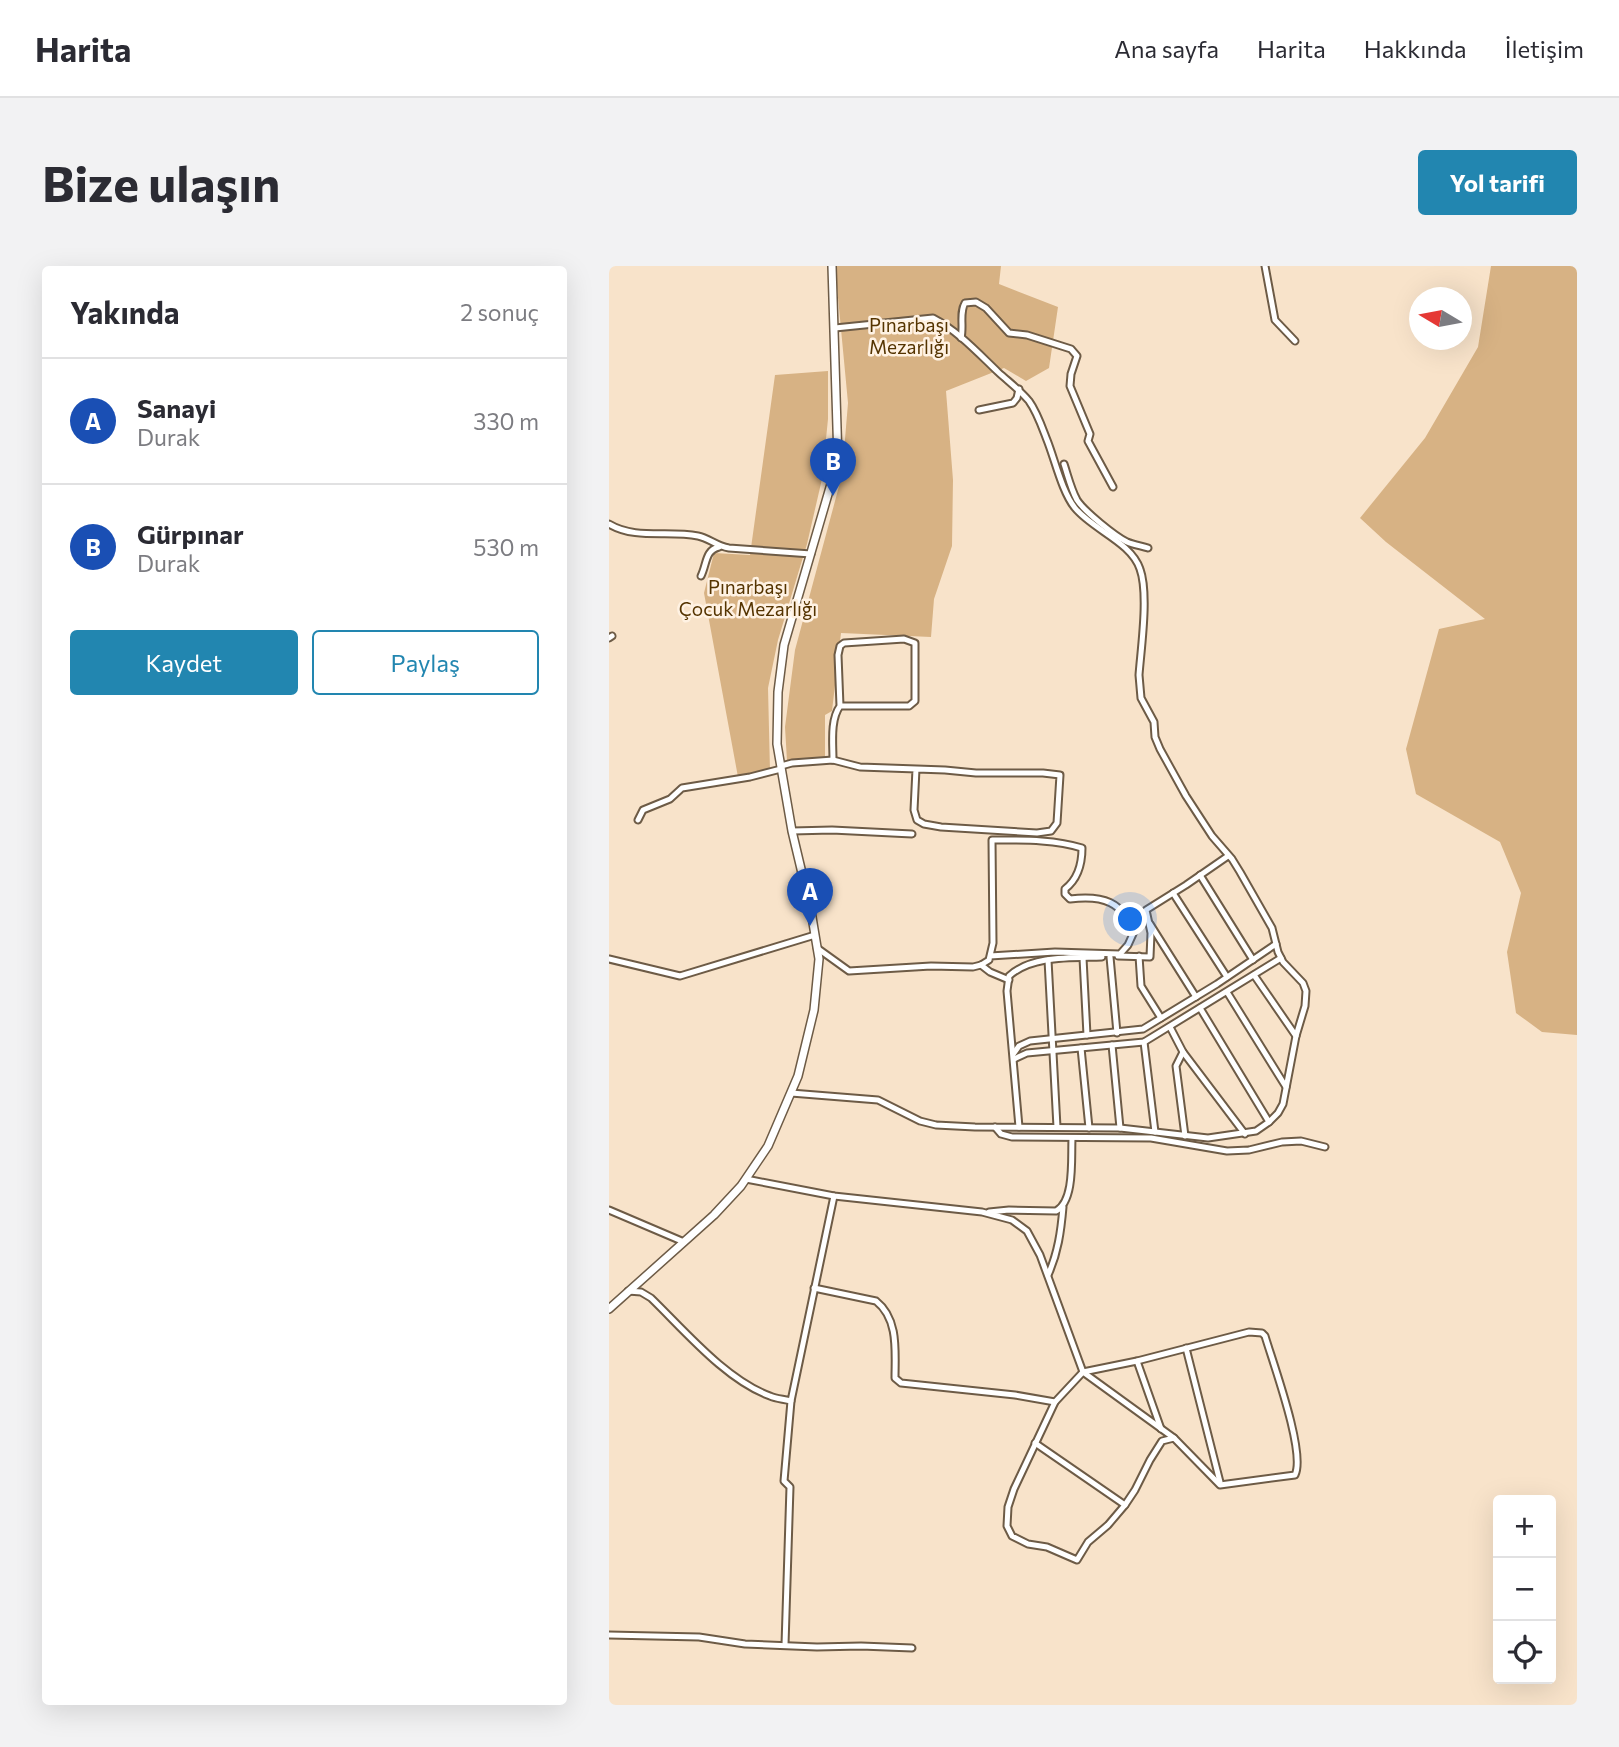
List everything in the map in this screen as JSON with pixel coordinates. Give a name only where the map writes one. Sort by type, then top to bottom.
[{"type":"main road","points":[[609,1310],[714,1216],[746,1179],[768,1146],[798,1076],[814,1010],[819,959],[777,744],[778,692],[783,645],[838,460],[832,266]]},
{"type":"street","points":[[1265,266],[1275,320],[1295,341]]},
{"type":"street","points":[[961,338],[962,309],[965,303],[976,302],[986,308],[1009,333],[1027,335],[1071,349],[1076,356],[1070,386],[1090,434],[1088,441],[1113,487]]},
{"type":"street","points":[[791,1093],[878,1100],[920,1121],[936,1125],[1120,1128],[1208,1138],[1245,1134],[1256,1131],[1269,1122],[1283,1104],[1306,991],[1303,983],[1281,958],[1272,928],[1236,865],[1212,836],[1160,749],[1155,737],[1154,722],[1141,698],[1139,675],[1144,587],[1139,566],[1127,551],[1073,506],[1031,404],[1019,389],[946,324],[933,318],[835,328]]},
{"type":"street","points":[[979,410],[1013,403],[1019,389]]},
{"type":"street","points":[[1064,464],[1078,502],[1084,509],[1112,533],[1129,543],[1148,548]]},
{"type":"street","points":[[609,524],[627,532],[698,536],[719,547]]},
{"type":"street","points":[[701,576],[711,548],[811,554]]},
{"type":"street","points":[[833,760],[834,729],[837,709],[840,706],[840,646],[843,643],[904,639],[915,643],[915,701],[909,706],[840,706]]},
{"type":"street","points":[[638,820],[643,810],[670,799],[682,788],[750,777],[792,763],[833,760],[860,767],[916,769],[976,773],[1060,775],[1057,822],[1051,831],[1037,833],[924,824],[917,820],[914,810],[916,769]]},
{"type":"street","points":[[792,831],[912,834]]},
{"type":"street","points":[[817,948],[849,971],[981,965],[989,960],[993,943],[992,840],[1044,842],[1082,848],[1082,860],[1074,882],[1065,889],[1065,894],[1070,899],[1083,897],[1106,901],[1120,909],[1129,920],[1133,934],[1120,954],[1055,952],[990,956]]},
{"type":"street","points":[[1019,1128],[1007,991],[1009,976],[1016,970],[1048,960],[1150,957],[1146,910],[1227,856]]},
{"type":"street","points":[[1200,875],[1253,960]]},
{"type":"street","points":[[1173,893],[1227,977]]},
{"type":"street","points":[[1148,921],[1196,997]]},
{"type":"street","points":[[609,959],[680,975],[815,935]]},
{"type":"street","points":[[1014,1056],[1019,1046],[1030,1041],[1143,1029],[1276,944]]},
{"type":"street","points":[[1139,956],[1141,986],[1161,1018]]},
{"type":"street","points":[[1110,957],[1117,1033]]},
{"type":"street","points":[[1083,958],[1087,1035]]},
{"type":"street","points":[[1014,1056],[1144,1042],[1281,958]]},
{"type":"street","points":[[1048,960],[1057,1127]]},
{"type":"street","points":[[981,965],[1009,980]]},
{"type":"street","points":[[1254,975],[1296,1036]]},
{"type":"street","points":[[1227,992],[1287,1089]]},
{"type":"street","points":[[1200,1008],[1269,1122]]},
{"type":"street","points":[[1170,1027],[1183,1052],[1245,1134]]},
{"type":"street","points":[[1144,1042],[1155,1132]]},
{"type":"street","points":[[1112,1045],[1120,1128]]},
{"type":"street","points":[[1081,1048],[1089,1128]]},
{"type":"street","points":[[1183,1052],[1176,1066],[1185,1136]]},
{"type":"street","points":[[995,1127],[1001,1134],[1012,1138],[1151,1138],[1227,1151],[1301,1141],[1325,1147]]},
{"type":"street","points":[[1048,1275],[1055,1259],[1070,1181],[1072,1139]]},
{"type":"street","points":[[746,1179],[834,1196],[982,1212],[1012,1220],[1027,1231],[1040,1255],[1083,1372],[1174,1438],[1220,1485]]},
{"type":"street","points":[[785,1645],[790,1487],[783,1481],[791,1401],[834,1196]]},
{"type":"street","points":[[982,1212],[1056,1211],[1063,1207]]},
{"type":"street","points":[[609,1210],[684,1242]]},
{"type":"street","points":[[814,1288],[876,1301],[883,1306],[892,1325],[895,1341],[895,1378],[901,1382],[1055,1402]]},
{"type":"street","points":[[628,1291],[641,1292],[651,1298],[736,1378],[769,1396],[791,1401]]},
{"type":"street","points":[[1174,1438],[1162,1441],[1125,1505],[1108,1525],[1088,1542],[1077,1560],[1012,1536],[1007,1526],[1008,1507],[1014,1489],[1055,1402],[1083,1372],[1249,1332],[1262,1333],[1296,1438],[1298,1469],[1295,1475],[1220,1485]]},
{"type":"street","points":[[1186,1348],[1220,1485]]},
{"type":"street","points":[[1137,1361],[1161,1429]]},
{"type":"street","points":[[1035,1443],[1125,1505]]},
{"type":"street","points":[[609,1635],[689,1636],[745,1644],[912,1648]]},
{"type":"green space","name":"Pınarbaşı Mezarlığı","points":[[835,266],[1001,266],[999,284],[1058,307],[1049,368],[1026,381],[1004,368],[946,391],[953,480],[952,546],[934,599],[931,637],[841,633],[832,711],[825,715],[825,757],[787,761],[785,727],[795,650],[842,475],[848,403]]},
{"type":"green space","points":[[1491,266],[1577,266],[1577,1035],[1542,1032],[1516,1013],[1507,952],[1521,893],[1500,842],[1416,794],[1406,749],[1439,629],[1485,619],[1386,542],[1360,518],[1425,438],[1478,347]]},
{"type":"green space","name":"Pınarbaşı Çocuk Mezarlığı","points":[[828,371],[828,419],[822,479],[807,544],[778,640],[768,688],[770,771],[738,777],[704,593],[714,553],[750,555],[775,375]]},
{"type":"place","name":"Gürpınar","points":[[833,496]]},
{"type":"place","name":"Sanayi","points":[[810,926]]}]
